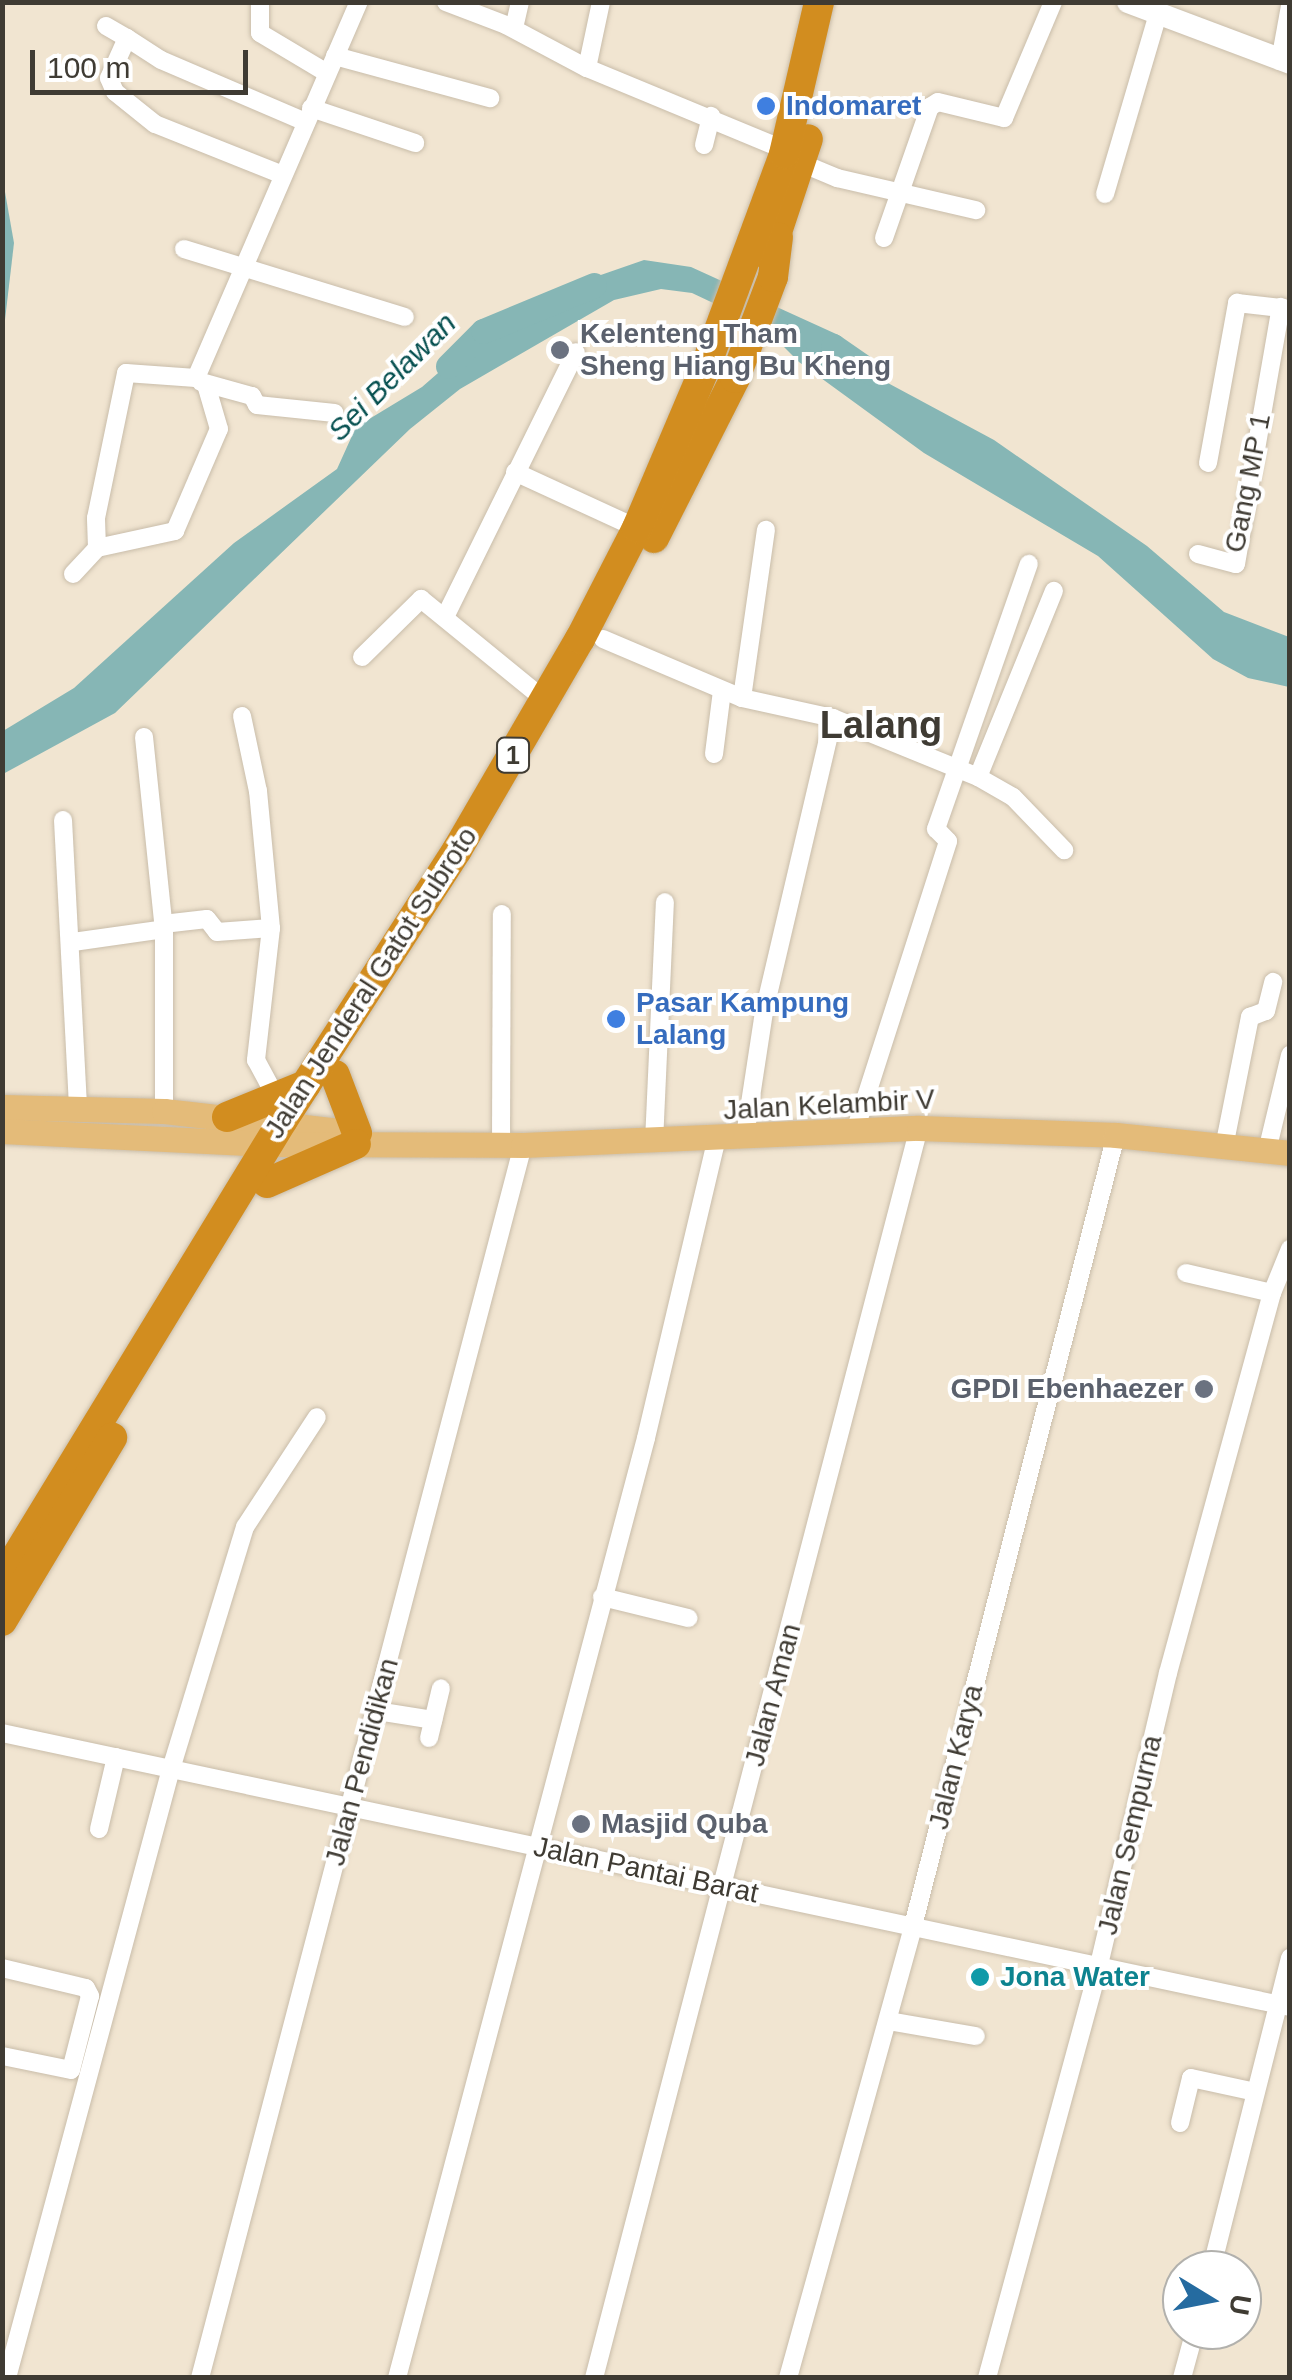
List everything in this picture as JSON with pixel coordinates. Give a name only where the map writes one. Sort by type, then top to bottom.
[{"type":"highway","name":"1","points":[[761,268],[778,238],[819,2]]},
{"type":"highway","name":"1","points":[[721,374],[761,268],[790,156],[840,2]]},
{"type":"highway","name":"Jalan Jenderal Gatot Subroto","points":[[2,1621],[267,1184],[285,1126],[336,1075],[460,882],[602,639],[712,419],[721,374]]},
{"type":"highway","name":"Jalan Jenderal Gatot Subroto","points":[[2,1580],[545,700],[721,374]]},
{"type":"highway","points":[[267,1184],[361,1139],[336,1075]]},
{"type":"highway","points":[[227,1118],[285,1126]]},
{"type":"main road","points":[[2,1107],[164,1111],[227,1118]]},
{"type":"main road","name":"Jalan Kelambir V","points":[[2,1130],[285,1126],[361,1139],[512,1145],[716,1140],[856,1128],[919,1128],[1116,1135],[1278,1152]]},
{"type":"street","points":[[260,2],[260,33],[331,64],[490,98]]},
{"type":"street","points":[[74,574],[96,548],[175,531],[219,429],[202,383],[243,264],[360,2]]},
{"type":"street","points":[[446,2],[514,28],[587,68],[711,116],[790,156],[903,193],[976,210]]},
{"type":"street","points":[[514,28],[520,2]]},
{"type":"street","points":[[587,68],[601,2]]},
{"type":"street","points":[[884,238],[932,104],[1004,118],[1053,2]]},
{"type":"street","points":[[1131,3],[1158,17],[1285,62],[1290,6]]},
{"type":"street","points":[[1105,194],[1158,17]]},
{"type":"street","points":[[106,26],[161,60],[309,115],[415,143]]},
{"type":"street","points":[[126,38],[108,78],[115,92],[156,124],[283,176]]},
{"type":"street","points":[[704,145],[711,116]]},
{"type":"street","points":[[184,249],[243,264],[405,317]]},
{"type":"street","points":[[1208,463],[1237,303],[1285,308]]},
{"type":"street","name":"Gang MP 1","points":[[1198,554],[1236,564],[1285,308]]},
{"type":"street","points":[[446,615],[576,352]]},
{"type":"street","points":[[96,548],[96,518],[126,373],[202,383],[252,396],[257,405],[336,414]]},
{"type":"street","points":[[515,472],[637,528]]},
{"type":"street","points":[[742,698],[766,530]]},
{"type":"street","points":[[856,1128],[948,842],[936,831],[1029,564]]},
{"type":"street","points":[[978,777],[1054,591]]},
{"type":"street","points":[[362,657],[416,598],[446,615],[545,700]]},
{"type":"street","points":[[602,639],[722,691],[833,718],[956,766],[1012,797],[1064,850]]},
{"type":"street","points":[[714,754],[722,691]]},
{"type":"street","points":[[242,716],[258,790],[271,928],[256,1060],[285,1126]]},
{"type":"street","points":[[745,1136],[764,1012],[833,718]]},
{"type":"street","points":[[144,737],[164,926],[164,1111]]},
{"type":"street","points":[[63,820],[73,942],[78,1109]]},
{"type":"street","points":[[654,1142],[665,902]]},
{"type":"street","name":"Jalan Pendidikan","points":[[200,2378],[377,1711],[512,1145],[502,914]]},
{"type":"street","points":[[73,942],[208,919],[217,932],[271,928]]},
{"type":"street","points":[[1224,1147],[1250,1017],[1266,1011],[1272,982]]},
{"type":"street","points":[[1278,1152],[1290,1055]]},
{"type":"street","name":"Jalan Aman","points":[[594,2378],[919,1128]]},
{"type":"street","name":"Jalan Karya","points":[[788,2378],[888,2021],[1116,1135]]},
{"type":"street","points":[[397,2378],[602,1597],[716,1140]]},
{"type":"street","name":"Jalan Sempurna","points":[[987,2378],[1098,1970],[1168,1673],[1272,1293],[1290,1249]]},
{"type":"street","points":[[1186,1273],[1272,1293]]},
{"type":"street","points":[[7,2378],[171,1769],[245,1527],[318,1417]]},
{"type":"street","points":[[602,1597],[688,1618]]},
{"type":"street","points":[[377,1711],[431,1729],[440,1688]]},
{"type":"street","name":"Jalan Pantai Barat","points":[[2,1733],[1098,1970],[1284,2006]]},
{"type":"street","points":[[99,1829],[116,1757]]},
{"type":"street","points":[[1216,2250],[1254,2092],[1284,2006],[1290,1958]]},
{"type":"street","points":[[2,1968],[86,1988],[90,1996],[72,2070],[2,2056]]},
{"type":"street","points":[[888,2021],[976,2036]]},
{"type":"street","points":[[1180,2123],[1190,2079],[1254,2092]]},
{"type":"street","points":[[1182,2378],[1190,2350]]},
{"type":"water","points":[[2,175],[14,243],[3,337],[2,337]]},
{"type":"water","name":"Sei Belawan","points":[[644,260],[691,267],[772,304],[791,331],[994,440],[1147,546],[1224,612],[1289,637],[1289,687],[1248,678],[1213,659],[1098,556],[924,453],[799,362],[764,327],[692,293],[661,289],[614,300],[460,389],[410,429],[115,713],[3,774],[3,731],[74,688],[234,543],[337,469],[356,427],[422,387],[476,340],[595,277]]},
{"type":"waterway","name":"Sei Belawan","points":[[448,366],[483,331],[594,285]]},
{"type":"waterway","name":"Sei Belawan","points":[[758,312],[833,346],[872,373]]},
{"type":"place","name":"Indomaret","points":[[766,106]]},
{"type":"place","name":"Kelenteng Tham Sheng Hiang Bu Kheng","points":[[560,350]]},
{"type":"place","name":"Pasar Kampung Lalang","points":[[616,1019]]},
{"type":"place","name":"GPDI Ebenhaezer","points":[[1204,1389]]},
{"type":"place","name":"Masjid Quba","points":[[581,1824]]},
{"type":"place","name":"Jona Water","points":[[980,1977]]},
{"type":"district","name":"Lalang","points":[[881,726]]}]
